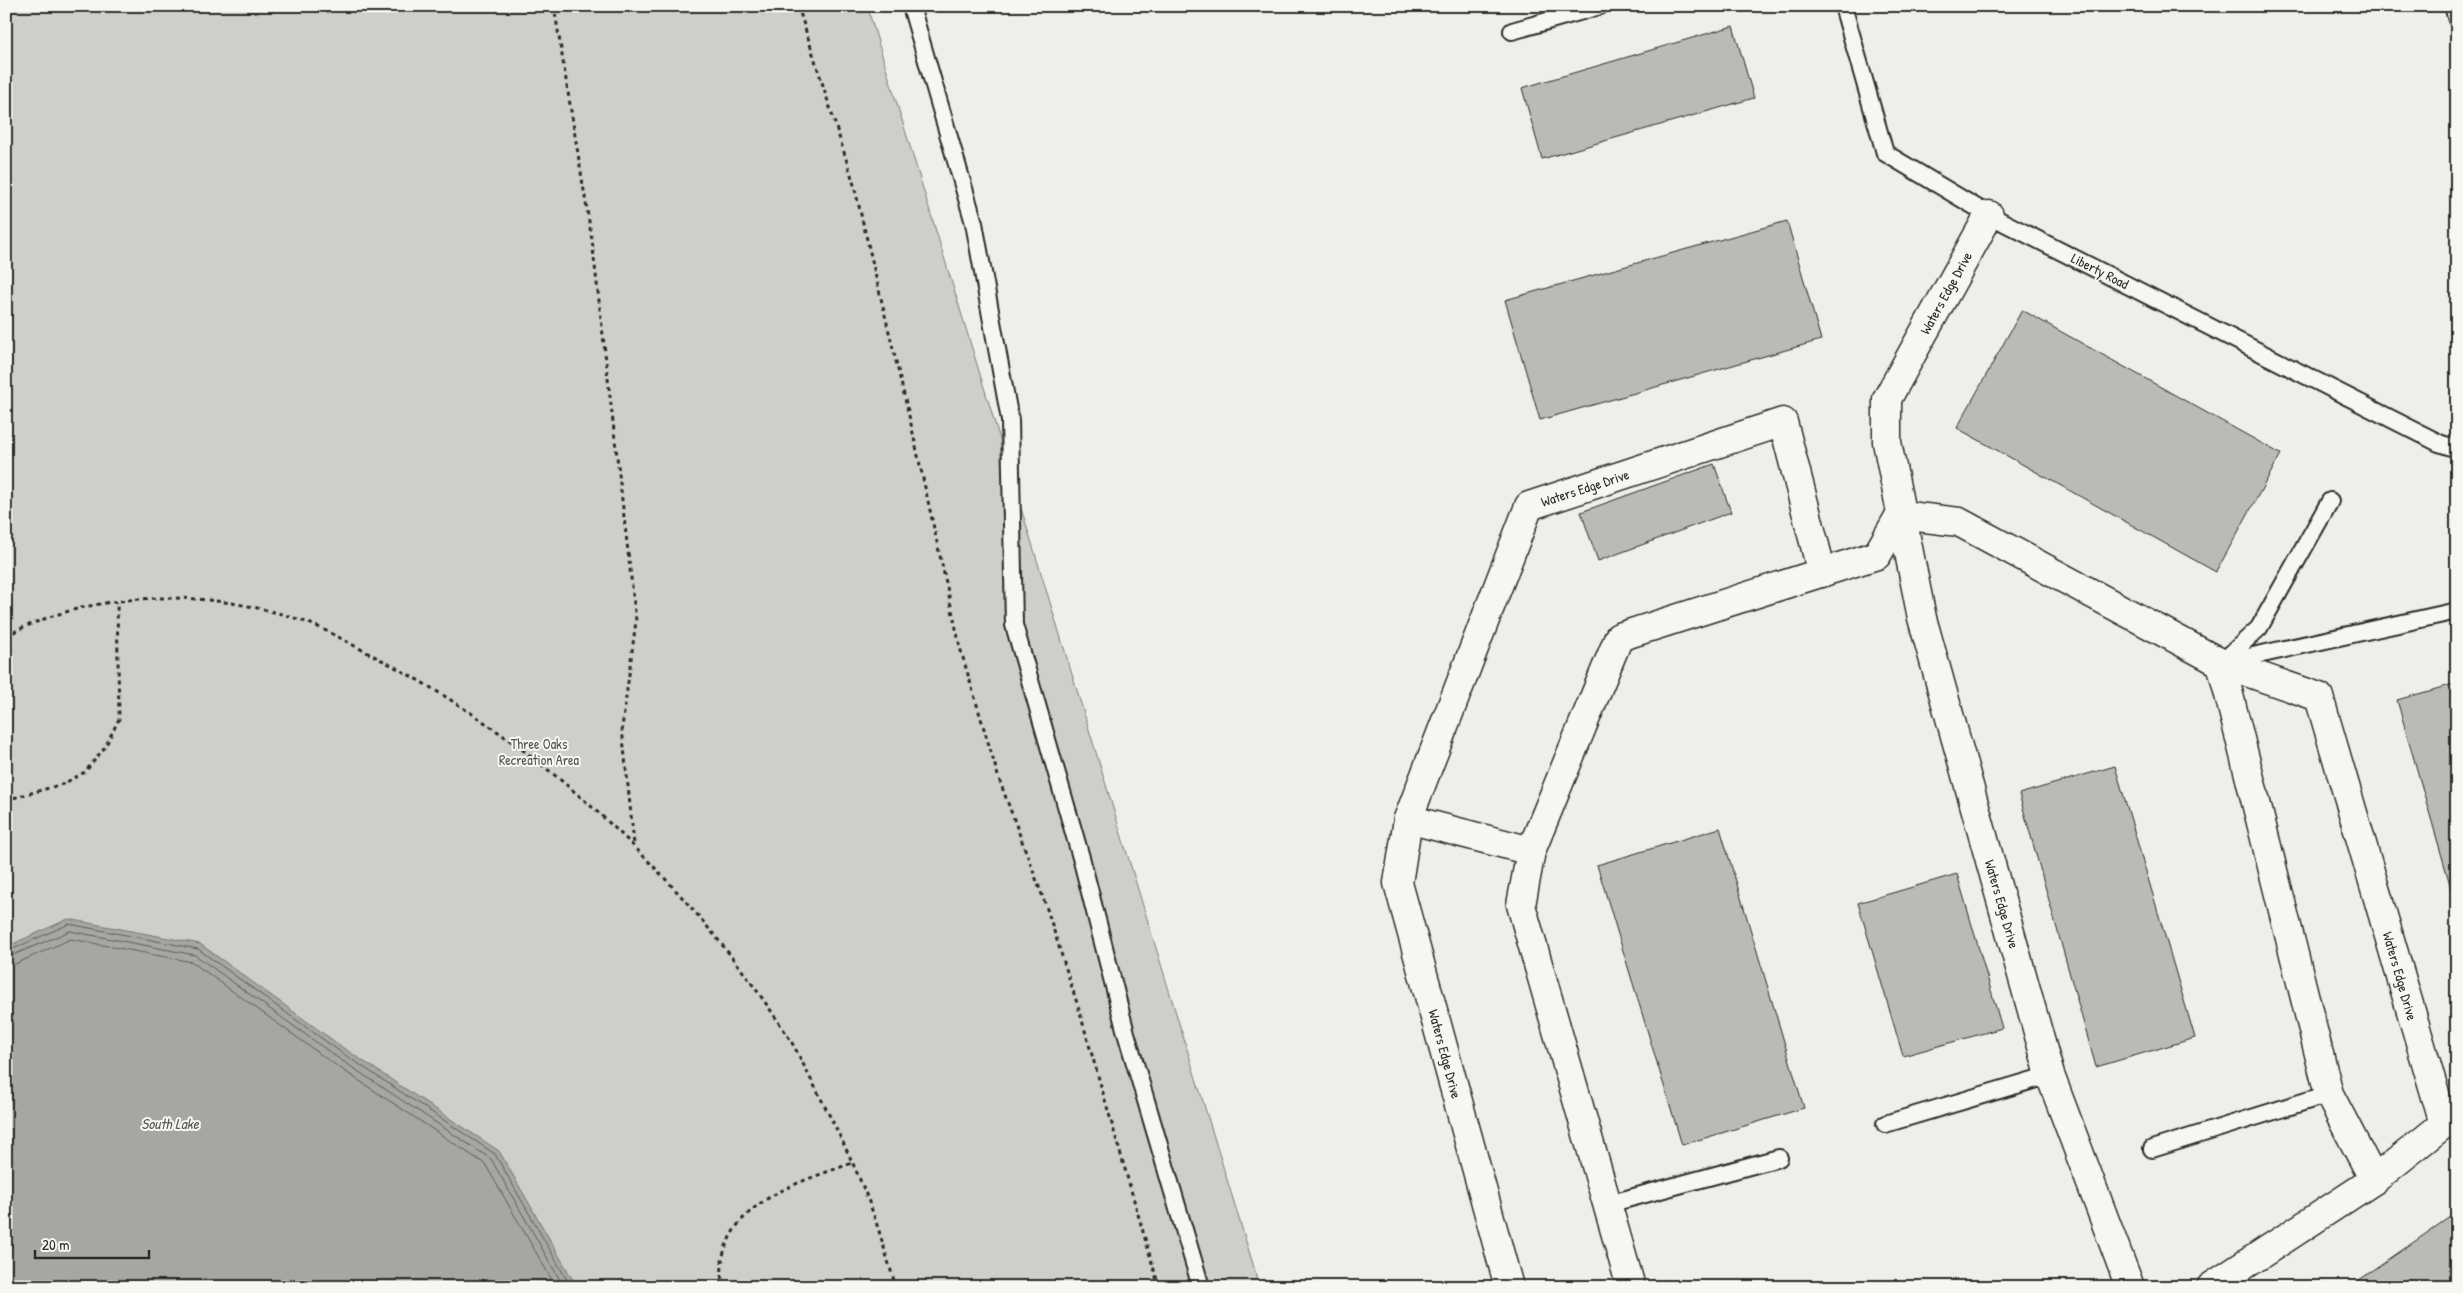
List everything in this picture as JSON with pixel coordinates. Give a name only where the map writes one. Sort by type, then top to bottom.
[{"type":"street","name":"Waters Edge Drive","points":[[1989,215],[1887,398],[1887,442],[1922,618],[2050,1075],[2130,1287]]},
{"type":"street","name":"Waters Edge Drive","points":[[1509,1287],[1398,883],[1408,819],[1529,506],[1783,422],[1822,573]]},
{"type":"street","name":"Waters Edge Drive","points":[[1900,515],[1959,522],[2221,664],[2318,697],[2444,1124],[2374,1180],[2211,1287]]},
{"type":"street","points":[[1631,1287],[1521,905],[1531,851],[1619,637],[1877,555],[1900,515]]},
{"type":"street","points":[[2221,664],[2329,1094],[2374,1180]]},
{"type":"street","points":[[1408,819],[1531,851]]},
{"type":"lane","points":[[911,6],[974,223],[1010,420],[1014,625],[1082,861],[1126,1033],[1201,1287]]},
{"type":"lane","points":[[1512,31],[1600,6]]},
{"type":"lane","name":"Liberty Road","points":[[1843,6],[1884,153],[1989,215],[2430,438],[2457,449]]},
{"type":"lane","points":[[2453,6],[2457,20]]},
{"type":"lane","points":[[2221,664],[2259,628],[2330,501]]},
{"type":"lane","points":[[2221,664],[2457,611]]},
{"type":"lane","points":[[1885,1124],[2050,1075]]},
{"type":"lane","points":[[2152,1149],[2329,1094]]},
{"type":"lane","points":[[1608,1204],[1779,1158]]},
{"type":"path","points":[[554,6],[592,240],[636,621],[622,728],[634,845]]},
{"type":"path","points":[[798,6],[853,181],[911,424],[961,651],[999,779],[1045,903],[1077,1003],[1159,1287]]},
{"type":"path","points":[[6,636],[31,622],[81,608],[117,602],[180,597],[241,605],[307,622],[410,675],[508,737],[634,845],[720,942],[790,1040],[852,1163],[876,1219],[896,1287]]},
{"type":"path","points":[[6,800],[63,784],[85,772],[105,748],[119,719],[117,602]]},
{"type":"path","points":[[722,1287],[723,1256],[740,1219],[788,1187],[852,1163]]},
{"type":"green space","name":"Three Oaks Recreation Area","points":[[6,6],[867,6],[1260,1287],[6,1287]]},
{"type":"water","name":"South Lake","points":[[68,919],[200,944],[345,1049],[499,1151],[577,1287],[6,1287],[6,947]]},
{"type":"building","points":[[1733,26],[1754,98],[1542,159],[1522,88]]},
{"type":"building","points":[[1787,221],[1821,340],[1540,420],[1505,300]]},
{"type":"building","points":[[2022,310],[2281,454],[2216,572],[1957,428]]},
{"type":"building","points":[[1714,464],[1731,512],[1598,561],[1581,512]]},
{"type":"building","points":[[2457,683],[2457,909],[2397,700]]},
{"type":"building","points":[[2115,766],[2195,1038],[2096,1067],[2019,794]]},
{"type":"building","points":[[1720,828],[1804,1108],[1682,1145],[1597,865]]},
{"type":"building","points":[[1957,874],[2002,1028],[1903,1056],[1858,903]]},
{"type":"building","points":[[2457,1212],[2457,1287],[2349,1287]]},
{"type":"building","points":[[1617,1283],[1618,1287],[1602,1287]]}]
